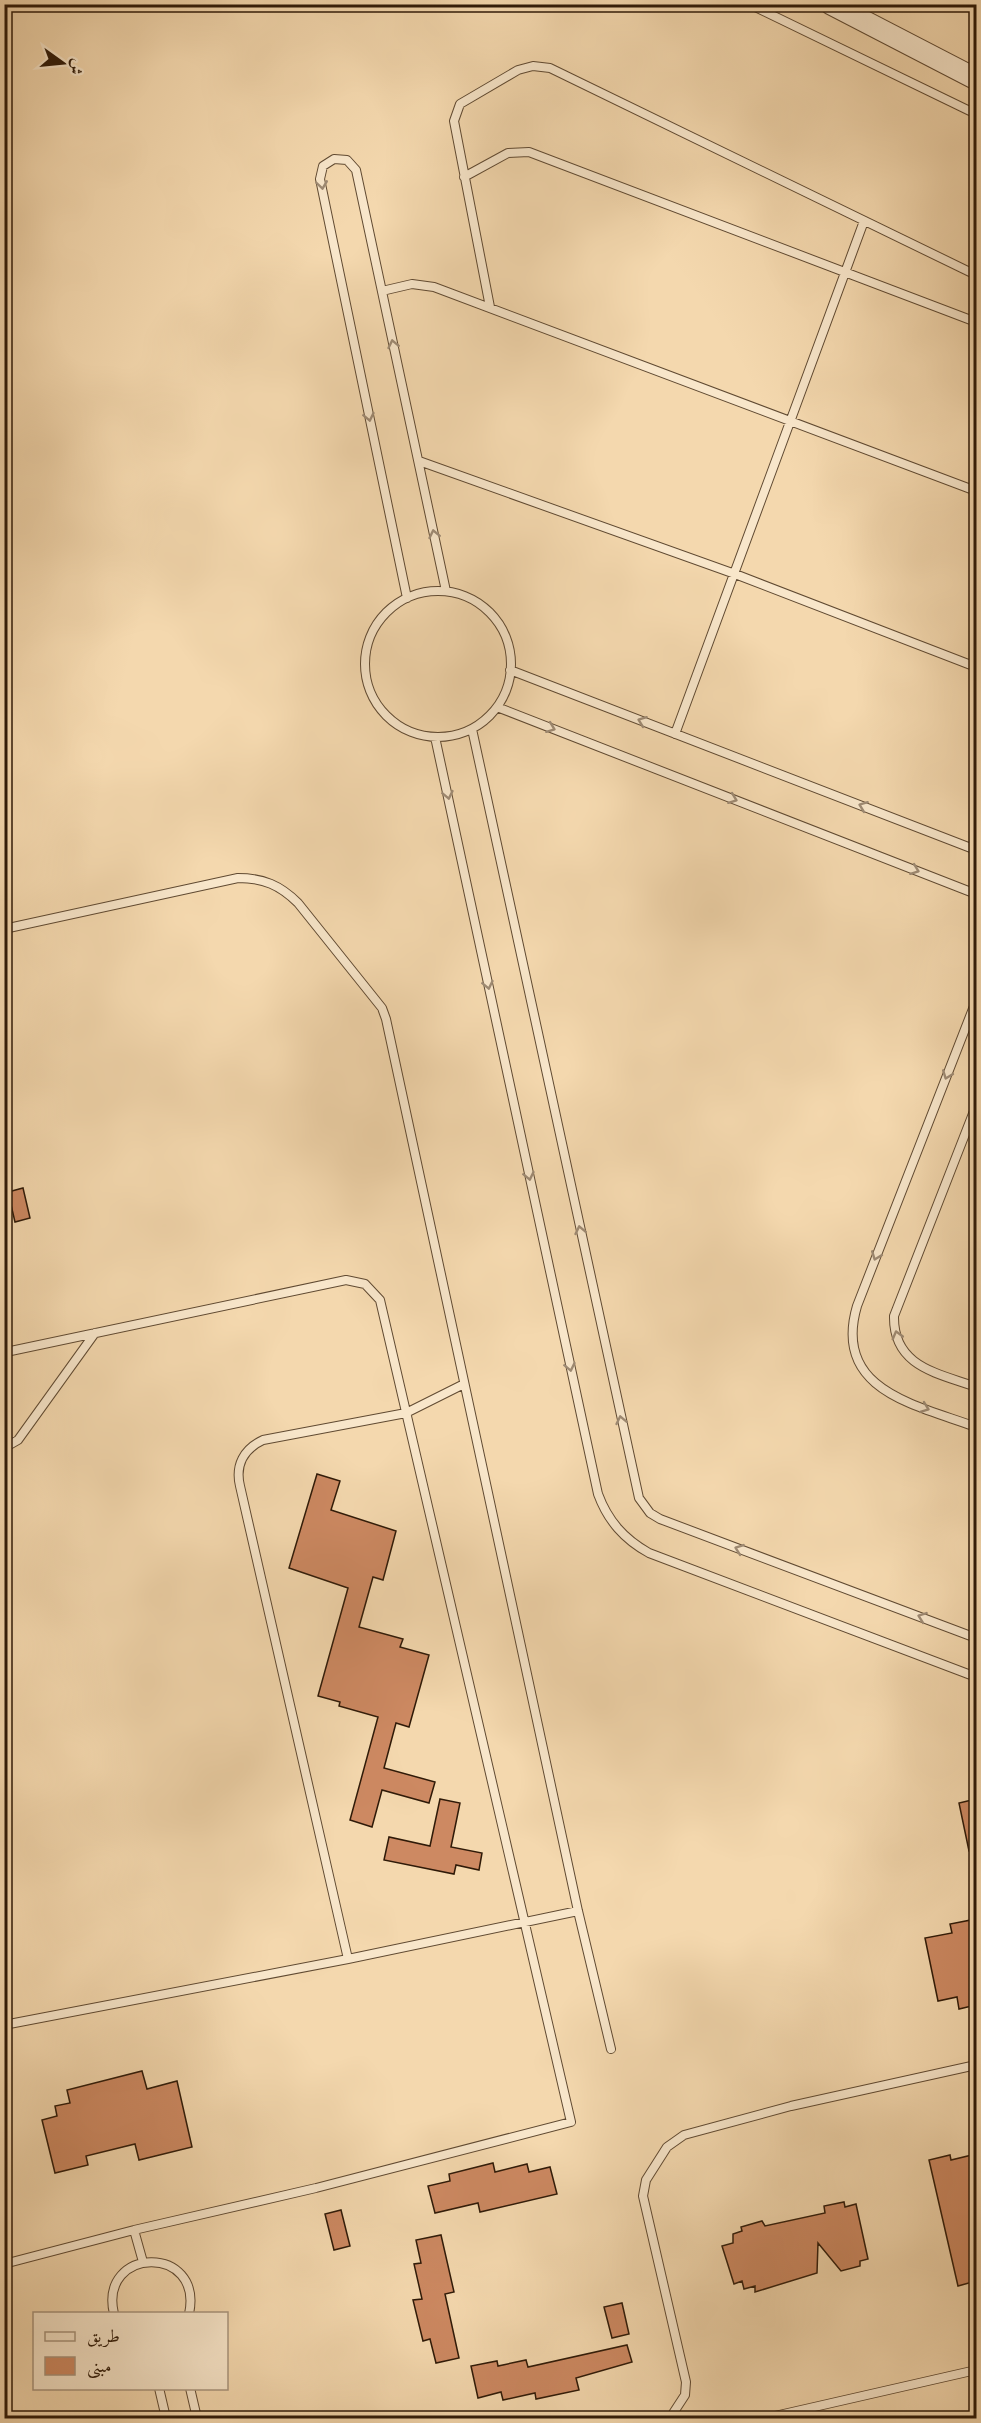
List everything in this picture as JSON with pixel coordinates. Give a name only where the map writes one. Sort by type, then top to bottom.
[{"type":"street","points":[[831,4],[976,79]]},
{"type":"lane","points":[[749,4],[976,114]]},
{"type":"lane","points":[[490,307],[454,127],[456,114],[460,104],[518,70],[541,66],[550,68],[976,275]]},
{"type":"lane","points":[[464,177],[508,153],[529,152],[976,322]]},
{"type":"lane","points":[[407,598],[320,179],[323,166],[334,159],[347,160],[356,170],[447,591]]},
{"type":"lane","points":[[675,734],[864,221]]},
{"type":"lane","points":[[382,291],[398,286],[423,285],[490,307],[976,491]]},
{"type":"lane","points":[[418,461],[735,574],[976,667]]},
{"type":"lane","points":[[433,591],[447,591],[473,600],[494,618],[507,642],[510,670],[506,690],[497,707],[472,729],[454,735],[421,736],[396,724],[377,704],[366,679],[365,665],[370,638],[385,614],[407,598],[433,591]]},
{"type":"lane","points":[[510,670],[976,850]]},
{"type":"lane","points":[[497,707],[976,894]]},
{"type":"lane","points":[[472,729],[639,1498],[650,1513],[660,1519],[976,1638]]},
{"type":"lane","points":[[435,737],[598,1494],[607,1516],[624,1537],[649,1554],[976,1677]]},
{"type":"lane","points":[[4,928],[238,878],[265,880],[288,893],[382,1008],[578,1911],[611,2049]]},
{"type":"lane","points":[[976,1000],[857,1306],[852,1331],[852,1343],[860,1366],[874,1384],[894,1396],[976,1427]]},
{"type":"lane","points":[[976,1106],[894,1316],[894,1328],[901,1348],[915,1364],[976,1387]]},
{"type":"lane","points":[[4,2264],[134,2230],[316,2188],[571,2122],[380,1300],[365,1284],[346,1280],[6,1352]]},
{"type":"lane","points":[[4,1448],[18,1440],[95,1333]]},
{"type":"lane","points":[[348,1959],[238,1470],[248,1449],[263,1440],[406,1413],[464,1384]]},
{"type":"lane","points":[[4,2025],[348,1959],[578,1911]]},
{"type":"lane","points":[[670,2418],[685,2396],[686,2382],[643,2196],[646,2180],[667,2147],[684,2135],[780,2109],[976,2065]]},
{"type":"lane","points":[[134,2230],[143,2262]]},
{"type":"lane","points":[[114,2312],[111,2298],[115,2284],[130,2267],[143,2262],[162,2262],[175,2269],[183,2277],[189,2289],[191,2303],[189,2312]]},
{"type":"lane","points":[[766,2418],[976,2370]]},
{"type":"lane","points":[[159,2390],[166,2418]]},
{"type":"lane","points":[[190,2390],[197,2418]]},
{"type":"building","points":[[23,1188],[30,1218],[15,1222],[8,1192]]},
{"type":"building","points":[[317,1474],[340,1481],[331,1510],[396,1531],[383,1580],[373,1577],[359,1627],[403,1639],[400,1647],[429,1655],[409,1727],[396,1723],[384,1768],[435,1782],[429,1803],[382,1790],[372,1827],[350,1820],[378,1717],[339,1706],[340,1702],[318,1696],[348,1588],[289,1568]]},
{"type":"building","points":[[440,1799],[460,1803],[451,1847],[482,1853],[479,1870],[456,1865],[454,1874],[384,1860],[389,1837],[430,1846]]},
{"type":"building","points":[[976,1799],[976,1850],[969,1851],[959,1803]]},
{"type":"building","points":[[971,1920],[976,1948],[976,2005],[959,2009],[957,1997],[938,2001],[925,1938],[952,1933],[950,1924]]},
{"type":"building","points":[[142,2071],[147,2089],[177,2081],[192,2147],[139,2160],[135,2144],[86,2156],[88,2165],[55,2173],[42,2120],[57,2116],[55,2106],[70,2103],[67,2090]]},
{"type":"building","points":[[976,2154],[976,2281],[958,2286],[929,2160],[950,2155],[951,2160]]},
{"type":"building","points":[[493,2163],[495,2172],[527,2164],[529,2172],[550,2167],[557,2194],[480,2212],[478,2203],[435,2213],[428,2186],[450,2181],[449,2174]]},
{"type":"building","points":[[844,2202],[845,2207],[856,2204],[868,2259],[860,2261],[860,2266],[841,2271],[818,2243],[817,2273],[755,2292],[755,2286],[744,2289],[742,2281],[734,2284],[722,2246],[733,2243],[733,2234],[742,2231],[741,2227],[762,2221],[765,2226],[825,2213],[824,2206]]},
{"type":"building","points":[[341,2210],[350,2246],[334,2250],[325,2214]]},
{"type":"building","points":[[441,2235],[454,2292],[445,2294],[459,2358],[436,2363],[430,2339],[423,2341],[413,2300],[422,2299],[414,2264],[421,2263],[416,2240]]},
{"type":"building","points":[[622,2303],[629,2334],[612,2338],[604,2307]]},
{"type":"building","points":[[627,2345],[632,2362],[576,2378],[579,2390],[536,2399],[535,2393],[503,2400],[501,2392],[478,2398],[471,2366],[497,2361],[498,2366],[526,2360],[528,2367]]}]
